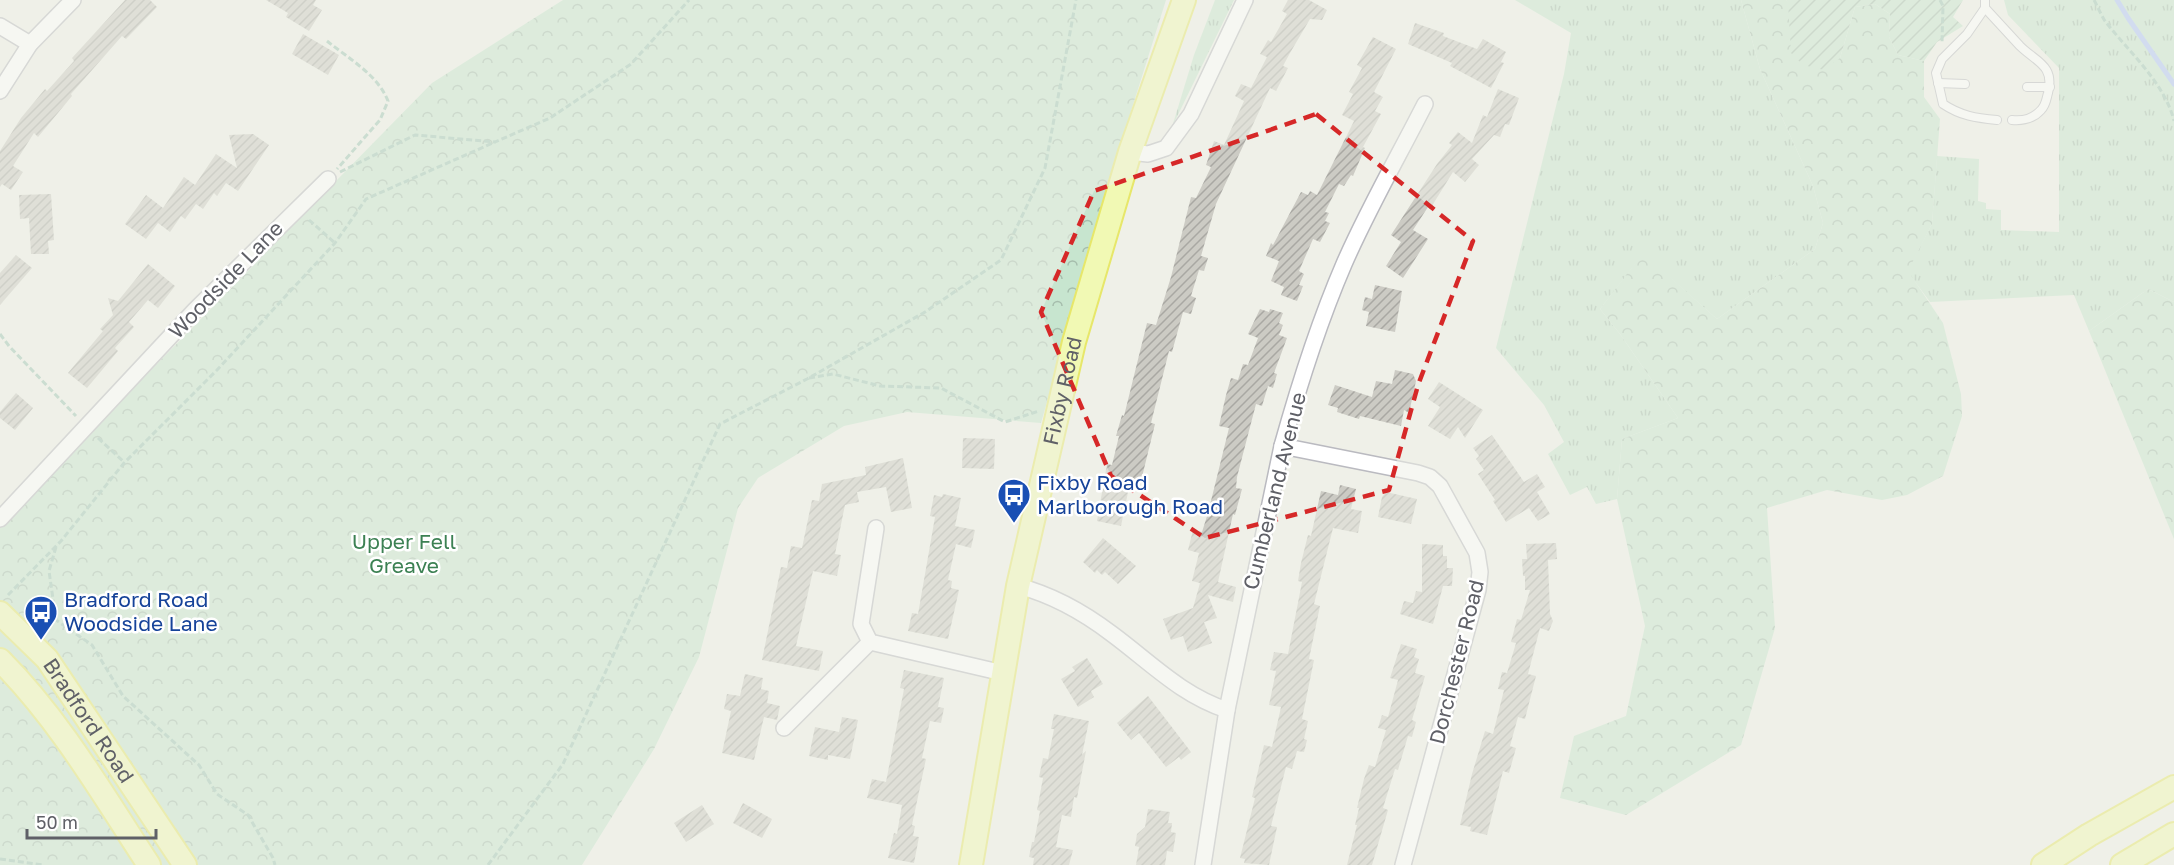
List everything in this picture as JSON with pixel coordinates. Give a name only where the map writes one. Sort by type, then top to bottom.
[{"type":"main road","name":"Fixby Road","points":[[971,865],[1018,586],[1058,406],[1074,342],[1130,152],[1184,0]]},
{"type":"main road","name":"Bradford Road","points":[[4,604],[47,658],[185,865]]},
{"type":"main road","name":"Bradford Road","points":[[0,660],[27,688],[68,742],[149,865]]},
{"type":"main road","points":[[2043,865],[2089,835],[2174,787]]},
{"type":"main road","points":[[2122,865],[2174,834]]},
{"type":"street","points":[[0,91],[30,44],[73,0]]},
{"type":"street","points":[[1130,152],[1148,154],[1166,148],[1191,114],[1245,0]]},
{"type":"street","points":[[0,26],[30,44]]},
{"type":"street","name":"Cumberland Avenue","points":[[1203,865],[1227,710],[1282,446],[1328,303],[1345,262],[1425,104]]},
{"type":"street","name":"Woodside Lane","points":[[0,519],[195,310],[328,179]]},
{"type":"street","name":"Dorchester Road","points":[[1282,446],[1431,477],[1440,486],[1477,553],[1480,572],[1478,590],[1403,865]]},
{"type":"street","points":[[870,642],[861,624],[876,528]]},
{"type":"street","points":[[1018,586],[1060,600],[1077,610],[1112,633],[1185,691],[1206,703],[1227,710]]},
{"type":"street","points":[[870,642],[1003,673]]},
{"type":"street","points":[[784,728],[870,642]]},
{"type":"lane","points":[[1997,120],[1958,114],[1943,104],[1936,73],[1942,59],[1967,34],[1985,4],[2024,49],[2041,61],[2048,73],[2049,87],[2045,106],[2035,116],[2022,121],[2012,120]]},
{"type":"lane","points":[[1938,83],[1965,84]]},
{"type":"lane","points":[[2027,87],[2049,87]]},
{"type":"path","points":[[4,604],[56,547],[124,463],[217,370],[335,243],[366,199],[550,118],[631,64],[689,0]]},
{"type":"path","points":[[488,865],[563,764],[720,424],[807,379],[925,312],[1001,260],[1045,168],[1076,0]]},
{"type":"path","points":[[1940,0],[1943,6],[1942,59]]},
{"type":"path","points":[[2094,0],[2104,20],[2150,75],[2172,111],[2174,121]]},
{"type":"path","points":[[327,41],[364,70],[384,91],[388,101],[380,120],[328,179]]},
{"type":"path","points":[[328,179],[415,135],[495,142]]},
{"type":"path","points":[[296,209],[335,243]]},
{"type":"path","points":[[0,334],[87,428],[124,463]]},
{"type":"path","points":[[807,379],[833,374],[879,386],[941,388],[1005,422],[1058,406]]},
{"type":"path","points":[[56,547],[49,571],[56,620],[92,645],[123,696],[199,765],[217,794],[248,815],[275,865]]},
{"type":"path","points":[[0,859],[43,865]]},
{"type":"highlighted area","points":[[1316,114],[1473,241],[1418,385],[1389,490],[1205,538],[1111,476],[1041,312],[1094,191]]},
{"type":"green space","name":"Upper Fell Greave","points":[[563,0],[1166,0],[1127,124],[1041,423],[907,412],[844,426],[758,478],[738,508],[699,657],[654,749],[582,865],[0,865],[0,524],[432,83]]},
{"type":"green space","points":[[1215,0],[1234,0],[1172,127],[1194,55]]},
{"type":"green space","points":[[1515,0],[1741,0],[1760,69],[1813,186],[1823,223],[1815,249],[1717,319],[1643,254],[1600,309],[1678,418],[1622,439],[1617,499],[1596,504],[1587,487],[1570,495],[1548,454],[1564,442],[1544,405],[1496,348],[1564,74],[1571,33]]},
{"type":"green space","points":[[1741,0],[1786,0],[1840,58],[1855,7],[1875,4],[1890,14],[1889,37],[1898,55],[1924,61],[1924,97],[1940,119],[1932,224],[1908,271],[1943,323],[1961,394],[1962,416],[1943,476],[1907,495],[1882,500],[1827,490],[1767,508],[1775,628],[1741,745],[1626,815],[1560,798],[1574,736],[1626,716],[1645,626],[1617,499],[1622,439],[1678,418],[1600,309],[1643,253],[1717,319],[1815,249],[1823,223],[1813,186],[1760,69]]},
{"type":"green space","points":[[1786,0],[1963,0],[1953,17],[1963,26],[1937,42],[1924,61],[1898,55],[1889,37],[1890,14],[1875,4],[1855,7],[1840,58],[1824,70],[1803,65],[1791,53]]},
{"type":"green space","points":[[2004,0],[2174,0],[2174,302],[2148,289],[2089,331],[2074,295],[1930,302],[1907,271],[1932,224],[1937,156],[1979,159],[1978,201],[1986,203],[1986,209],[2001,210],[2001,230],[2059,232],[2059,68],[2008,15]]},
{"type":"green space","points":[[2148,289],[2174,302],[2174,539],[2089,331]]},
{"type":"building","points":[[125,0],[150,0],[157,7],[126,39],[122,36],[71,94],[72,96],[38,137],[34,133],[13,166],[23,172],[11,190],[2,184],[0,187],[0,151],[21,118],[45,89],[47,91],[74,61],[72,58]]},
{"type":"building","points":[[266,0],[316,0],[313,5],[322,10],[309,31],[286,17],[288,13]]},
{"type":"building","points":[[1288,0],[1309,0],[1327,10],[1322,20],[1310,19],[1290,53],[1283,66],[1288,68],[1276,91],[1270,88],[1216,204],[1201,256],[1208,258],[1204,271],[1199,270],[1191,296],[1196,298],[1191,314],[1183,312],[1172,352],[1169,351],[1151,423],[1155,424],[1141,481],[1131,478],[1121,526],[1097,521],[1107,464],[1112,465],[1119,436],[1116,436],[1122,415],[1124,416],[1147,323],[1156,325],[1171,277],[1191,197],[1196,198],[1211,167],[1206,165],[1214,141],[1224,145],[1244,101],[1235,96],[1241,84],[1251,88],[1267,57],[1260,54],[1268,40],[1271,42],[1287,14],[1282,11]]},
{"type":"building","points":[[1415,23],[1444,33],[1443,36],[1477,49],[1483,39],[1506,52],[1501,62],[1504,63],[1491,88],[1450,66],[1452,63],[1408,44]]},
{"type":"building","points":[[303,34],[339,55],[328,75],[292,54]]},
{"type":"building","points":[[1373,37],[1396,49],[1374,92],[1383,97],[1375,111],[1381,114],[1363,147],[1365,148],[1353,176],[1351,175],[1344,186],[1339,184],[1325,212],[1329,213],[1325,221],[1330,223],[1320,242],[1313,239],[1299,271],[1304,274],[1299,285],[1303,286],[1297,301],[1281,295],[1284,287],[1271,281],[1279,261],[1266,256],[1271,243],[1273,245],[1301,192],[1308,195],[1310,191],[1317,195],[1354,121],[1342,115],[1353,94],[1349,92],[1362,68],[1357,65]]},
{"type":"building","points":[[1498,89],[1519,98],[1509,125],[1505,124],[1500,137],[1494,135],[1472,159],[1479,165],[1465,182],[1453,172],[1430,209],[1428,207],[1413,230],[1428,239],[1403,278],[1386,266],[1401,242],[1391,235],[1452,145],[1449,143],[1458,132],[1472,143],[1483,115],[1487,117]]},
{"type":"building","points":[[253,134],[269,145],[238,191],[226,183],[217,196],[214,193],[203,209],[196,204],[185,219],[181,216],[170,232],[158,223],[146,239],[125,224],[146,195],[163,208],[184,177],[195,185],[216,154],[237,168],[229,135]]},
{"type":"building","points":[[51,194],[54,240],[48,241],[49,254],[31,254],[29,218],[20,219],[19,195]]},
{"type":"building","points":[[16,255],[32,268],[0,305],[0,273]]},
{"type":"building","points":[[148,264],[175,286],[158,308],[148,300],[129,322],[134,327],[115,348],[118,351],[87,388],[68,373],[103,331],[100,329],[113,315],[108,298],[118,301]]},
{"type":"building","points":[[1375,285],[1402,291],[1395,332],[1366,326],[1369,312],[1362,310],[1365,297],[1372,299]]},
{"type":"building","points":[[1260,309],[1283,313],[1279,323],[1283,325],[1279,335],[1287,338],[1274,373],[1277,374],[1273,388],[1268,386],[1262,406],[1256,404],[1237,477],[1236,488],[1242,489],[1235,515],[1233,514],[1218,582],[1236,587],[1233,602],[1208,595],[1217,618],[1204,622],[1212,643],[1188,652],[1183,636],[1171,640],[1163,619],[1193,608],[1200,583],[1192,581],[1199,553],[1188,550],[1193,530],[1202,532],[1208,513],[1229,428],[1219,426],[1226,395],[1231,378],[1238,380],[1243,364],[1248,365],[1258,338],[1248,334]]},
{"type":"building","points":[[1395,370],[1413,374],[1416,381],[1409,413],[1404,410],[1401,426],[1360,416],[1359,419],[1337,412],[1338,408],[1328,405],[1335,385],[1372,397],[1376,381],[1392,384]]},
{"type":"building","points":[[1439,382],[1483,410],[1465,438],[1458,427],[1450,439],[1428,426],[1440,407],[1428,399]]},
{"type":"building","points":[[16,393],[33,408],[15,430],[0,418],[0,412]]},
{"type":"building","points":[[1492,435],[1524,482],[1537,474],[1545,487],[1537,492],[1550,514],[1538,521],[1529,508],[1506,522],[1478,474],[1484,470],[1476,459],[1479,456],[1473,448]]},
{"type":"building","points":[[963,438],[995,439],[994,469],[962,468]]},
{"type":"building","points":[[903,458],[912,508],[891,512],[886,487],[857,492],[859,502],[845,505],[835,554],[841,555],[837,576],[813,571],[796,646],[823,651],[819,671],[762,660],[781,567],[787,568],[791,546],[802,548],[812,500],[819,501],[822,484],[866,475],[865,467]]},
{"type":"building","points":[[1340,485],[1356,489],[1351,509],[1362,511],[1358,533],[1333,528],[1314,604],[1320,606],[1309,659],[1314,660],[1302,719],[1308,721],[1304,752],[1297,751],[1292,769],[1286,767],[1271,826],[1277,827],[1269,865],[1244,863],[1245,859],[1240,858],[1255,798],[1252,797],[1264,745],[1272,747],[1281,707],[1269,705],[1276,671],[1270,670],[1274,652],[1288,654],[1302,582],[1298,581],[1301,563],[1308,535],[1311,536],[1321,491],[1338,495]]},
{"type":"building","points":[[1386,492],[1417,499],[1411,524],[1378,517],[1382,497]]},
{"type":"building","points":[[943,494],[961,498],[955,526],[975,530],[971,548],[956,544],[948,580],[952,581],[951,588],[959,590],[948,639],[908,631],[912,613],[918,614],[935,517],[930,516],[934,495],[942,497]]},
{"type":"building","points":[[1103,538],[1136,566],[1118,584],[1105,572],[1102,575],[1097,570],[1095,573],[1083,562]]},
{"type":"building","points":[[1556,543],[1557,559],[1548,560],[1550,614],[1553,621],[1549,631],[1540,628],[1528,674],[1536,676],[1525,719],[1518,717],[1510,746],[1516,748],[1509,773],[1503,771],[1487,835],[1470,831],[1471,827],[1460,825],[1472,774],[1485,731],[1493,734],[1504,690],[1498,689],[1502,672],[1507,673],[1516,643],[1511,642],[1517,619],[1521,620],[1530,590],[1525,590],[1525,576],[1523,576],[1522,559],[1527,559],[1526,544]]},
{"type":"building","points":[[1422,544],[1443,545],[1443,556],[1447,556],[1447,568],[1453,568],[1452,586],[1443,586],[1433,624],[1400,614],[1404,601],[1413,603],[1416,591],[1422,592]]},
{"type":"building","points":[[1401,644],[1417,649],[1414,657],[1419,659],[1415,673],[1425,676],[1412,720],[1416,722],[1412,737],[1408,736],[1398,770],[1395,769],[1383,808],[1388,810],[1372,865],[1347,865],[1357,825],[1355,825],[1359,808],[1357,808],[1364,779],[1369,765],[1375,767],[1386,730],[1378,728],[1382,715],[1388,717],[1398,680],[1390,678]]},
{"type":"building","points":[[1087,658],[1103,684],[1091,691],[1094,697],[1078,707],[1061,679],[1075,671],[1072,667]]},
{"type":"building","points":[[904,670],[944,678],[938,707],[944,708],[941,723],[930,721],[922,758],[926,759],[912,825],[915,826],[913,836],[919,837],[914,863],[888,858],[894,833],[897,834],[902,805],[867,798],[872,779],[886,782],[904,689],[900,688]]},
{"type":"building","points":[[745,674],[763,678],[761,689],[769,691],[767,703],[780,706],[777,720],[764,717],[754,760],[722,753],[731,711],[724,709],[727,694],[740,696]]},
{"type":"building","points":[[1148,696],[1191,752],[1181,760],[1179,757],[1166,767],[1139,733],[1131,740],[1117,723]]},
{"type":"building","points":[[1054,714],[1089,721],[1077,798],[1074,797],[1071,817],[1062,815],[1056,847],[1073,850],[1069,865],[1033,865],[1034,858],[1029,857],[1040,811],[1037,810],[1043,778],[1039,777],[1043,758],[1048,759],[1054,729],[1051,729]]},
{"type":"building","points":[[842,717],[858,720],[850,759],[828,755],[828,760],[809,756],[815,727],[839,732]]},
{"type":"building","points":[[743,803],[772,819],[762,838],[733,823]]},
{"type":"building","points":[[702,805],[714,824],[686,842],[674,823]]},
{"type":"building","points":[[1148,809],[1170,812],[1168,823],[1172,823],[1171,832],[1176,833],[1173,852],[1167,851],[1165,865],[1136,865],[1139,847],[1135,846],[1137,834],[1145,827]]},
{"type":"waterway","points":[[2117,0],[2174,84]]},
{"type":"place","name":"Fixby Road Marlborough Road","points":[[1014,524]]},
{"type":"place","name":"Bradford Road Woodside Lane","points":[[41,641]]}]
